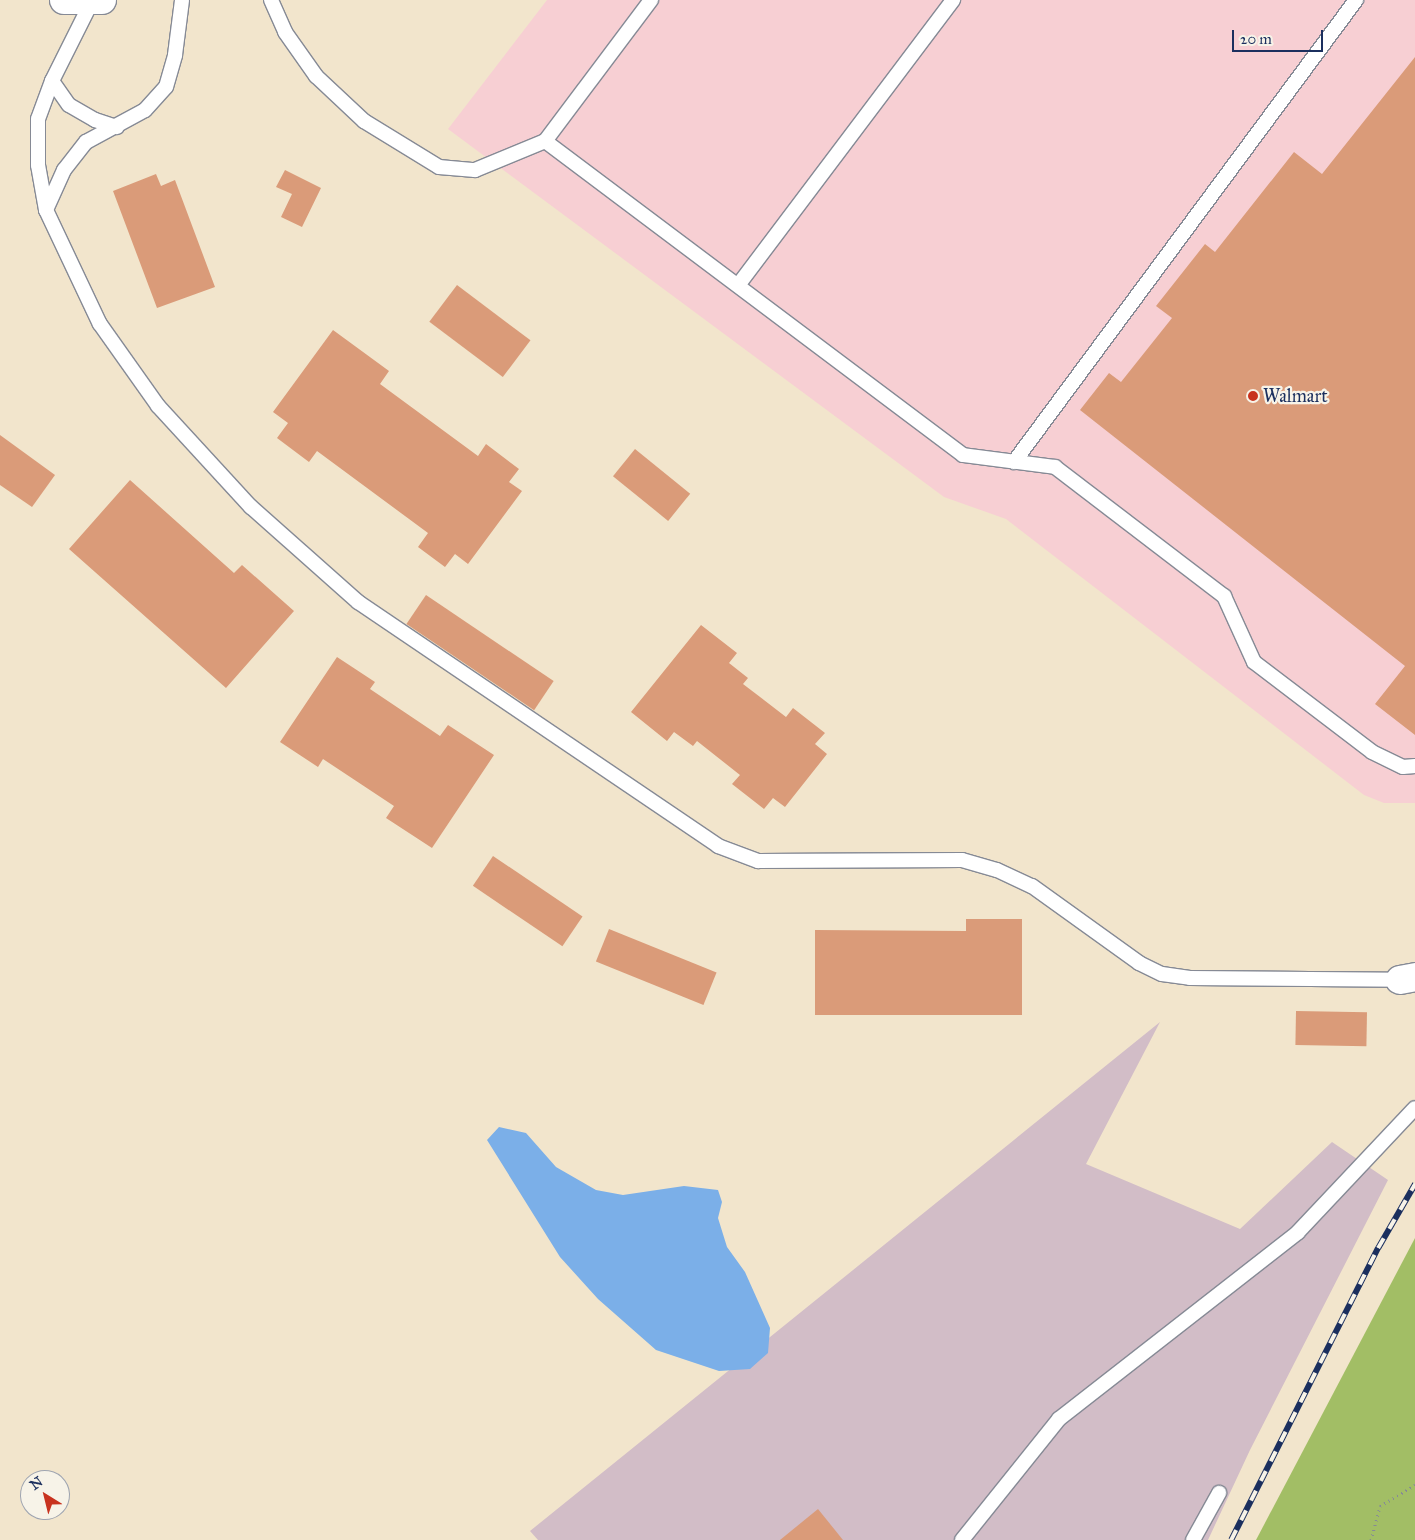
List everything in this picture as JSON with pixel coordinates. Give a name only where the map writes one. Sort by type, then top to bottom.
[{"type":"street","points":[[64,0],[97,1]]},
{"type":"lane","points":[[46,210],[64,170],[86,142],[117,127],[145,110],[166,86],[175,55],[182,0]]},
{"type":"lane","points":[[271,0],[285,32],[316,76],[364,121],[440,167],[476,170],[545,141],[651,0]]},
{"type":"lane","points":[[739,284],[953,0]]},
{"type":"lane","points":[[1014,462],[1355,0]]},
{"type":"lane","points":[[97,1],[52,81],[38,119],[38,165],[46,210],[100,324],[158,406],[286,541],[358,602],[718,846],[758,861],[962,860],[998,870],[1032,886],[1139,963],[1162,974],[1190,978],[1408,978]]},
{"type":"lane","points":[[52,81],[70,105],[95,120],[117,127]]},
{"type":"lane","points":[[545,141],[739,284],[963,455],[1055,467],[1224,596],[1254,662],[1372,752],[1403,767],[1415,766]]},
{"type":"lane","points":[[962,1540],[1059,1419],[1298,1232],[1411,1112]]},
{"type":"lane","points":[[1193,1540],[1219,1493]]},
{"type":"path","points":[[1371,1540],[1380,1506],[1415,1485]]},
{"type":"shaded area","points":[[547,0],[1415,0],[1415,803],[1384,803],[1364,795],[1006,519],[944,497],[448,129]]},
{"type":"shaded area","points":[[1160,1022],[1086,1164],[1240,1229],[1332,1142],[1388,1180],[1250,1450],[1208,1540],[538,1540],[530,1531]]},
{"type":"green space","points":[[1415,1238],[1415,1540],[1256,1540]]},
{"type":"water","points":[[499,1127],[526,1133],[556,1167],[596,1190],[623,1195],[684,1186],[718,1190],[722,1202],[718,1218],[727,1247],[745,1272],[770,1328],[768,1353],[750,1369],[719,1371],[656,1350],[598,1299],[560,1257],[487,1140]]},
{"type":"building","name":"Walmart","points":[[1415,57],[1415,735],[1375,704],[1405,666],[1080,410],[1109,373],[1121,382],[1172,318],[1156,306],[1205,244],[1215,252],[1294,152],[1322,174]]},
{"type":"building","points":[[285,170],[321,188],[302,227],[281,217],[292,194],[276,187]]},
{"type":"building","points":[[156,174],[161,186],[175,180],[215,287],[157,308],[113,191]]},
{"type":"building","points":[[457,285],[530,340],[503,377],[429,322]]},
{"type":"building","points":[[333,330],[389,371],[380,384],[478,456],[486,444],[519,469],[509,482],[522,491],[468,564],[455,554],[445,567],[418,547],[428,533],[317,451],[309,462],[277,438],[288,423],[273,412]]},
{"type":"building","points":[[0,435],[55,475],[32,507],[0,485]]},
{"type":"building","points":[[635,449],[690,494],[668,521],[613,476]]},
{"type":"building","points":[[130,480],[234,573],[242,565],[294,611],[226,688],[69,549]]},
{"type":"building","points":[[426,595],[554,681],[534,710],[406,624]]},
{"type":"building","points":[[701,625],[737,653],[729,663],[748,678],[743,684],[786,717],[793,708],[825,733],[815,744],[827,754],[785,807],[773,798],[764,809],[732,784],[740,775],[697,741],[693,746],[674,732],[667,741],[631,712]]},
{"type":"building","points":[[337,657],[375,682],[370,689],[440,736],[448,725],[494,755],[432,848],[386,818],[394,806],[323,759],[318,767],[280,742]]},
{"type":"building","points":[[493,856],[583,916],[562,946],[473,886]]},
{"type":"building","points":[[966,919],[1022,919],[1022,1015],[815,1015],[815,930],[966,931]]},
{"type":"building","points":[[609,929],[717,972],[703,1005],[596,961]]},
{"type":"building","points":[[1296,1011],[1367,1012],[1366,1046],[1295,1045]]},
{"type":"building","points":[[818,1509],[843,1540],[780,1540]]},
{"type":"railway","points":[[1231,1540],[1378,1248],[1415,1184]]},
{"type":"place","name":"Walmart","points":[[1253,396]]}]
